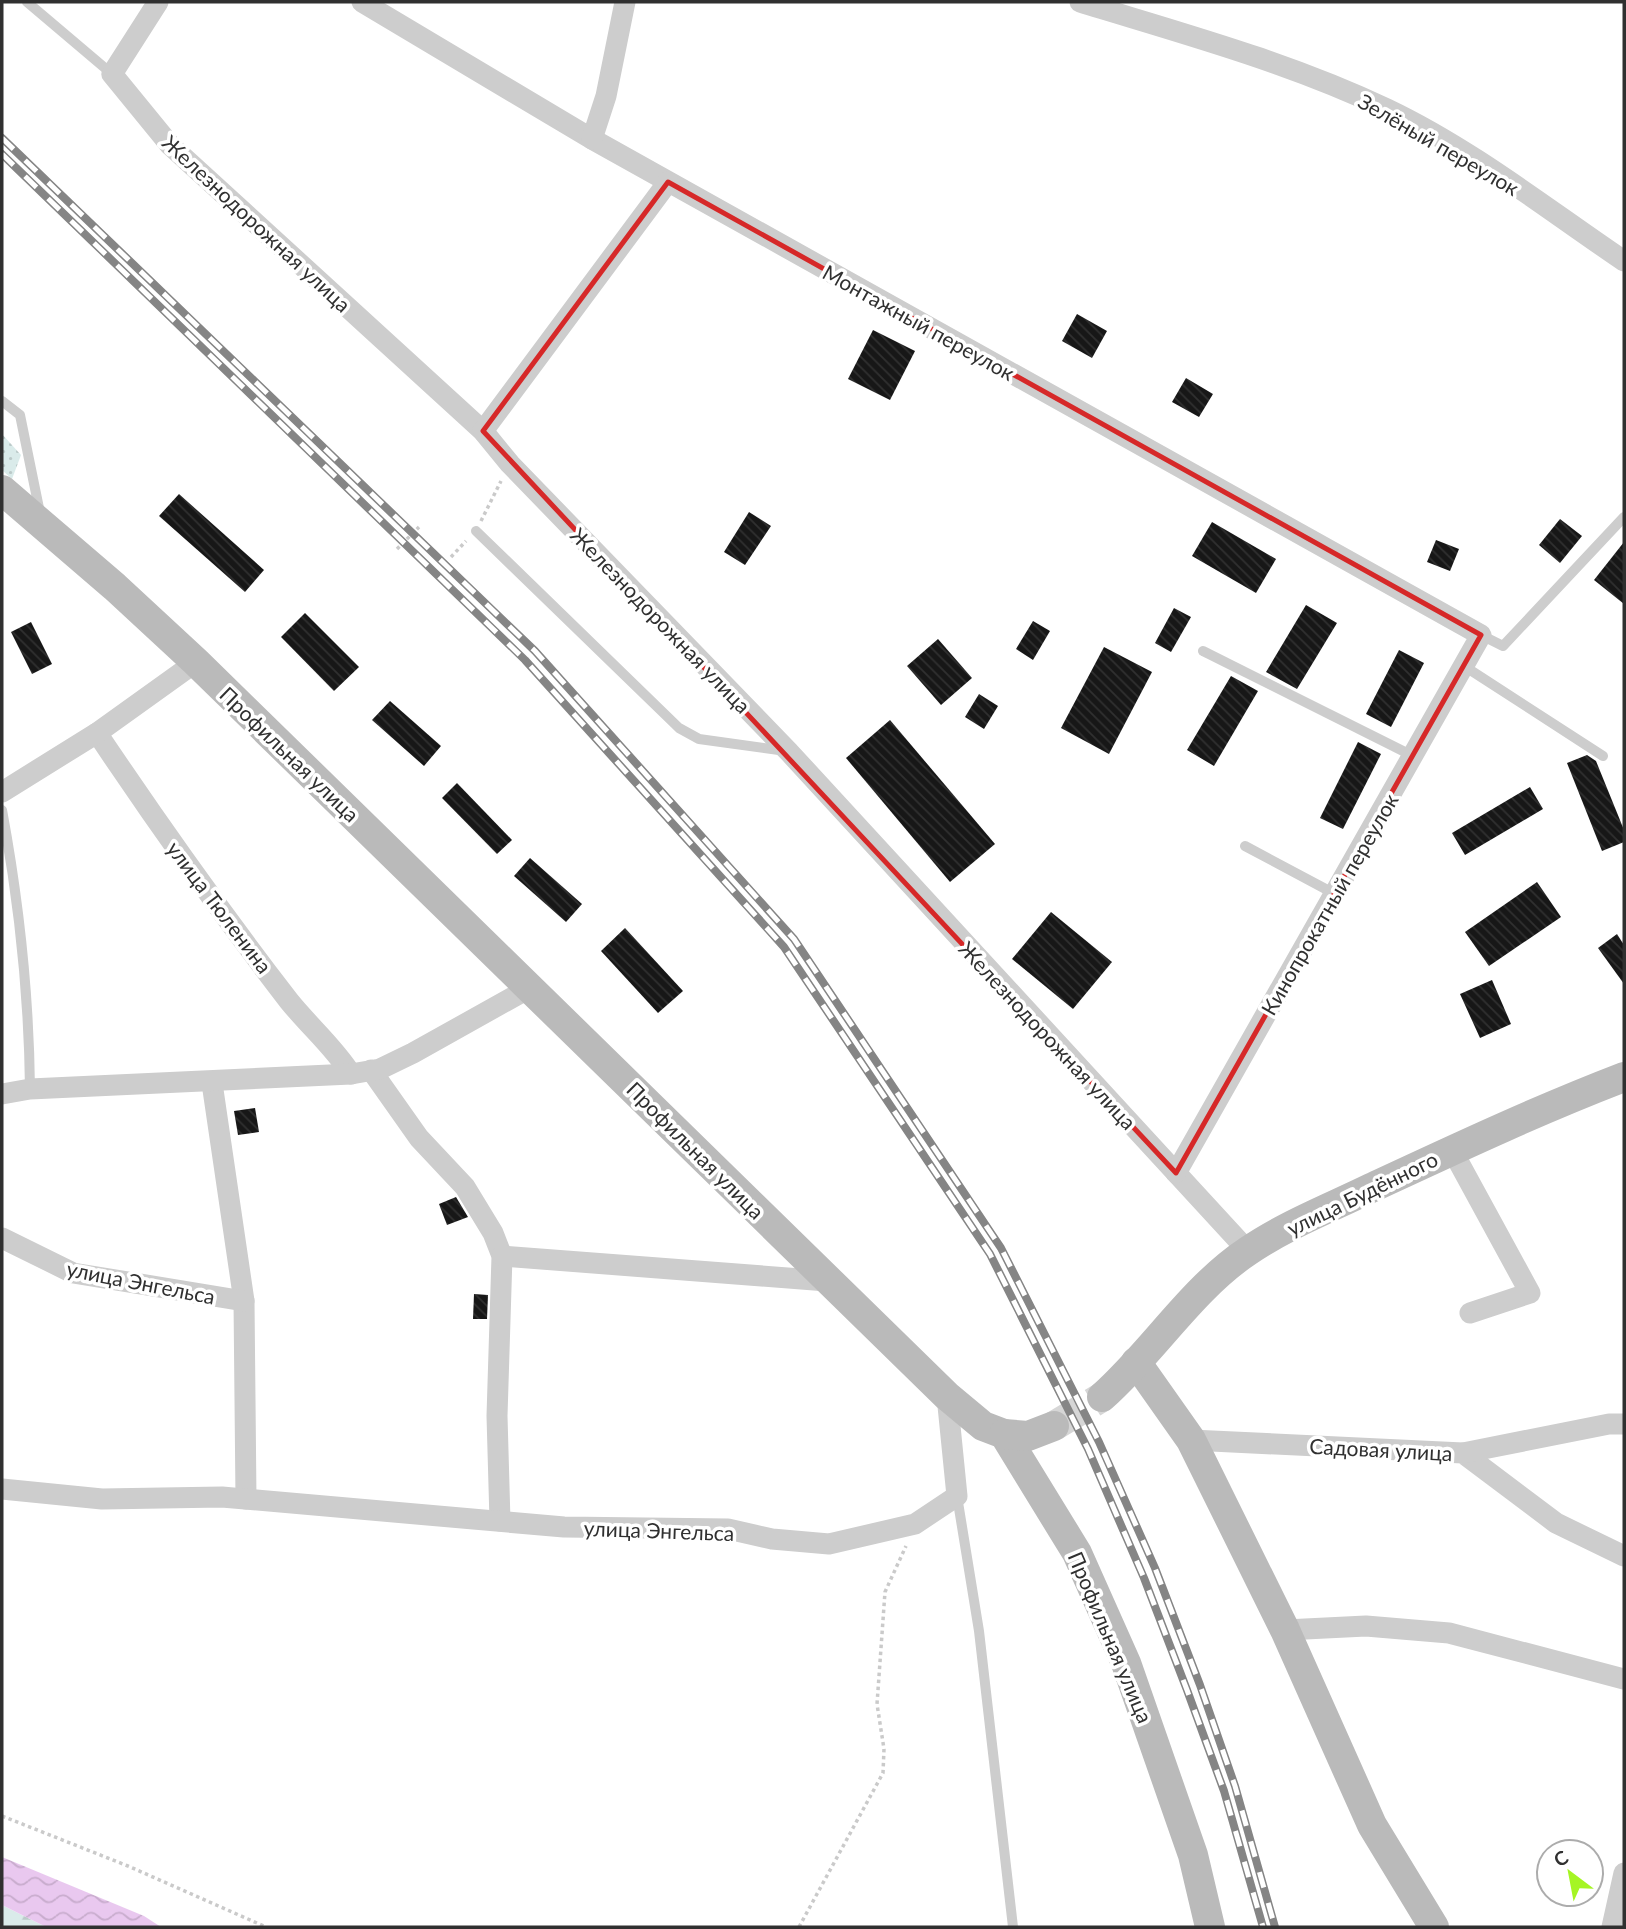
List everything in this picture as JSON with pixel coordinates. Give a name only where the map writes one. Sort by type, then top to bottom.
[{"type":"main road","name":"Профильная улица","points":[[2,489],[196,663],[531,987],[827,1281],[947,1396],[983,1426],[1004,1434],[1077,1553],[1121,1651],[1193,1855],[1210,1927]]},
{"type":"main road","name":"улица Будённого","points":[[1102,1396],[1206,1286],[1248,1251],[1284,1230],[1452,1150],[1624,1077]]},
{"type":"main road","points":[[1136,1362],[1178,1417],[1191,1440],[1285,1630],[1372,1825],[1434,1927]]},
{"type":"main road","points":[[1004,1434],[1028,1436],[1054,1426]]},
{"type":"street","points":[[112,74],[158,2]]},
{"type":"street","name":"Монтажный переулок","points":[[362,2],[668,182],[1481,635]]},
{"type":"street","points":[[592,139],[606,96],[625,2]]},
{"type":"street","name":"Зелёный переулок","points":[[1080,2],[1303,71],[1390,110],[1466,155],[1624,261]]},
{"type":"street","name":"Железнодорожная улица","points":[[112,74],[170,145],[483,430],[510,464],[789,752],[1248,1251]]},
{"type":"street","points":[[483,430],[668,182]]},
{"type":"street","name":"Кинопрокатный переулок","points":[[1176,1172],[1481,635]]},
{"type":"street","points":[[2,792],[97,733],[196,663]]},
{"type":"street","name":"улица Тюленина","points":[[97,733],[154,818],[290,1002],[340,1058],[361,1072]]},
{"type":"street","points":[[2,1094],[30,1089],[212,1083],[361,1072],[413,1053],[531,987]]},
{"type":"street","points":[[361,1072],[465,1187],[494,1233],[502,1256],[497,1416],[500,1521]]},
{"type":"street","name":"улица Энгельса","points":[[212,1083],[244,1301],[246,1499]]},
{"type":"street","points":[[1452,1150],[1530,1293],[1470,1312]]},
{"type":"street","name":"улица Энгельса","points":[[2,1238],[73,1273],[244,1301]]},
{"type":"street","points":[[502,1256],[827,1281]]},
{"type":"street","points":[[947,1396],[957,1496]]},
{"type":"street","points":[[1463,1453],[1609,1424],[1624,1424]]},
{"type":"street","name":"Садовая улица","points":[[1191,1440],[1463,1453],[1556,1523],[1624,1556]]},
{"type":"street","name":"улица Энгельса","points":[[2,1489],[102,1499],[246,1499],[564,1527],[728,1529],[772,1539],[829,1544],[915,1524],[957,1496]]},
{"type":"street","points":[[1285,1630],[1366,1626],[1449,1633],[1624,1679]]},
{"type":"street","points":[[1612,1927],[1624,1873]]},
{"type":"lane","points":[[27,2],[112,74]]},
{"type":"lane","points":[[2,401],[20,415],[41,522]]},
{"type":"lane","points":[[1481,635],[1503,646],[1624,517]]},
{"type":"lane","points":[[477,531],[679,728],[699,739],[789,752]]},
{"type":"lane","points":[[1203,651],[1413,756]]},
{"type":"lane","points":[[1464,666],[1604,756]]},
{"type":"lane","points":[[2,810],[15,882],[29,1043],[30,1089]]},
{"type":"lane","points":[[1245,846],[1335,894]]},
{"type":"lane","points":[[2,886],[15,882]]},
{"type":"lane","points":[[957,1496],[979,1631],[1013,1927]]},
{"type":"path","points":[[451,557],[477,531],[510,464]]},
{"type":"path","points":[[397,549],[419,527]]},
{"type":"path","points":[[799,1927],[883,1773],[884,1749],[877,1704],[885,1592],[915,1524]]},
{"type":"path","points":[[2,1816],[128,1866],[266,1927]]},
{"type":"highlighted area","points":[[668,182],[1481,635],[1176,1173],[483,431]]},
{"type":"green space","points":[[2,434],[21,455],[12,479],[2,470]]},
{"type":"green space","points":[[2,1905],[46,1927],[2,1927]]},
{"type":"water","points":[[2,1857],[144,1916],[161,1927],[46,1927],[2,1905]]},
{"type":"building","points":[[1077,314],[1107,331],[1092,358],[1062,341]]},
{"type":"building","points":[[873,330],[915,351],[890,400],[848,379]]},
{"type":"building","points":[[1186,378],[1213,394],[1199,417],[1172,402]]},
{"type":"building","points":[[179,494],[264,570],[245,592],[159,516]]},
{"type":"building","points":[[749,512],[771,526],[745,565],[724,552]]},
{"type":"building","points":[[1560,519],[1582,536],[1560,563],[1539,545]]},
{"type":"building","points":[[1212,522],[1276,559],[1256,593],[1192,556]]},
{"type":"building","points":[[1436,540],[1459,549],[1450,571],[1427,562]]},
{"type":"building","points":[[1624,542],[1624,604],[1594,580]]},
{"type":"building","points":[[1306,605],[1337,623],[1297,689],[1266,672]]},
{"type":"building","points":[[1174,608],[1191,617],[1171,652],[1155,643]]},
{"type":"building","points":[[305,613],[359,667],[334,691],[281,637]]},
{"type":"building","points":[[1033,621],[1050,631],[1033,660],[1016,649]]},
{"type":"building","points":[[31,622],[52,664],[32,674],[11,632]]},
{"type":"building","points":[[938,639],[972,678],[941,705],[907,666]]},
{"type":"building","points":[[1104,647],[1152,672],[1109,754],[1061,728]]},
{"type":"building","points":[[1399,650],[1424,663],[1391,727],[1366,714]]},
{"type":"building","points":[[1231,676],[1258,691],[1214,766],[1187,750]]},
{"type":"building","points":[[979,694],[998,706],[984,729],[965,717]]},
{"type":"building","points":[[390,701],[441,746],[424,766],[372,720]]},
{"type":"building","points":[[890,720],[995,844],[950,882],[846,758]]},
{"type":"building","points":[[1358,742],[1381,754],[1343,829],[1320,818]]},
{"type":"building","points":[[1587,755],[1596,761],[1624,830],[1624,842],[1602,851],[1567,763]]},
{"type":"building","points":[[457,783],[512,840],[497,854],[442,798]]},
{"type":"building","points":[[1530,787],[1543,809],[1465,855],[1452,833]]},
{"type":"building","points":[[530,858],[582,904],[566,922],[514,876]]},
{"type":"building","points":[[1537,882],[1561,917],[1489,966],[1465,932]]},
{"type":"building","points":[[1051,912],[1112,962],[1073,1009],[1012,959]]},
{"type":"building","points":[[625,928],[683,991],[658,1013],[601,951]]},
{"type":"building","points":[[1617,934],[1624,945],[1624,984],[1598,948]]},
{"type":"building","points":[[1492,980],[1511,1024],[1480,1038],[1460,994]]},
{"type":"building","points":[[255,1108],[259,1132],[238,1135],[234,1111]]},
{"type":"building","points":[[456,1197],[468,1217],[447,1225],[439,1204]]},
{"type":"building","points":[[474,1294],[488,1295],[487,1319],[473,1319]]},
{"type":"tunnel","points":[[1054,1426],[1102,1397]]},
{"type":"railway","points":[[2,138],[535,651],[794,939],[1001,1248],[1099,1442],[1155,1568],[1200,1685],[1235,1786],[1275,1927]]},
{"type":"railway","points":[[2,154],[525,660],[784,947],[990,1254],[1088,1449],[1144,1578],[1224,1791],[1263,1927]]}]
